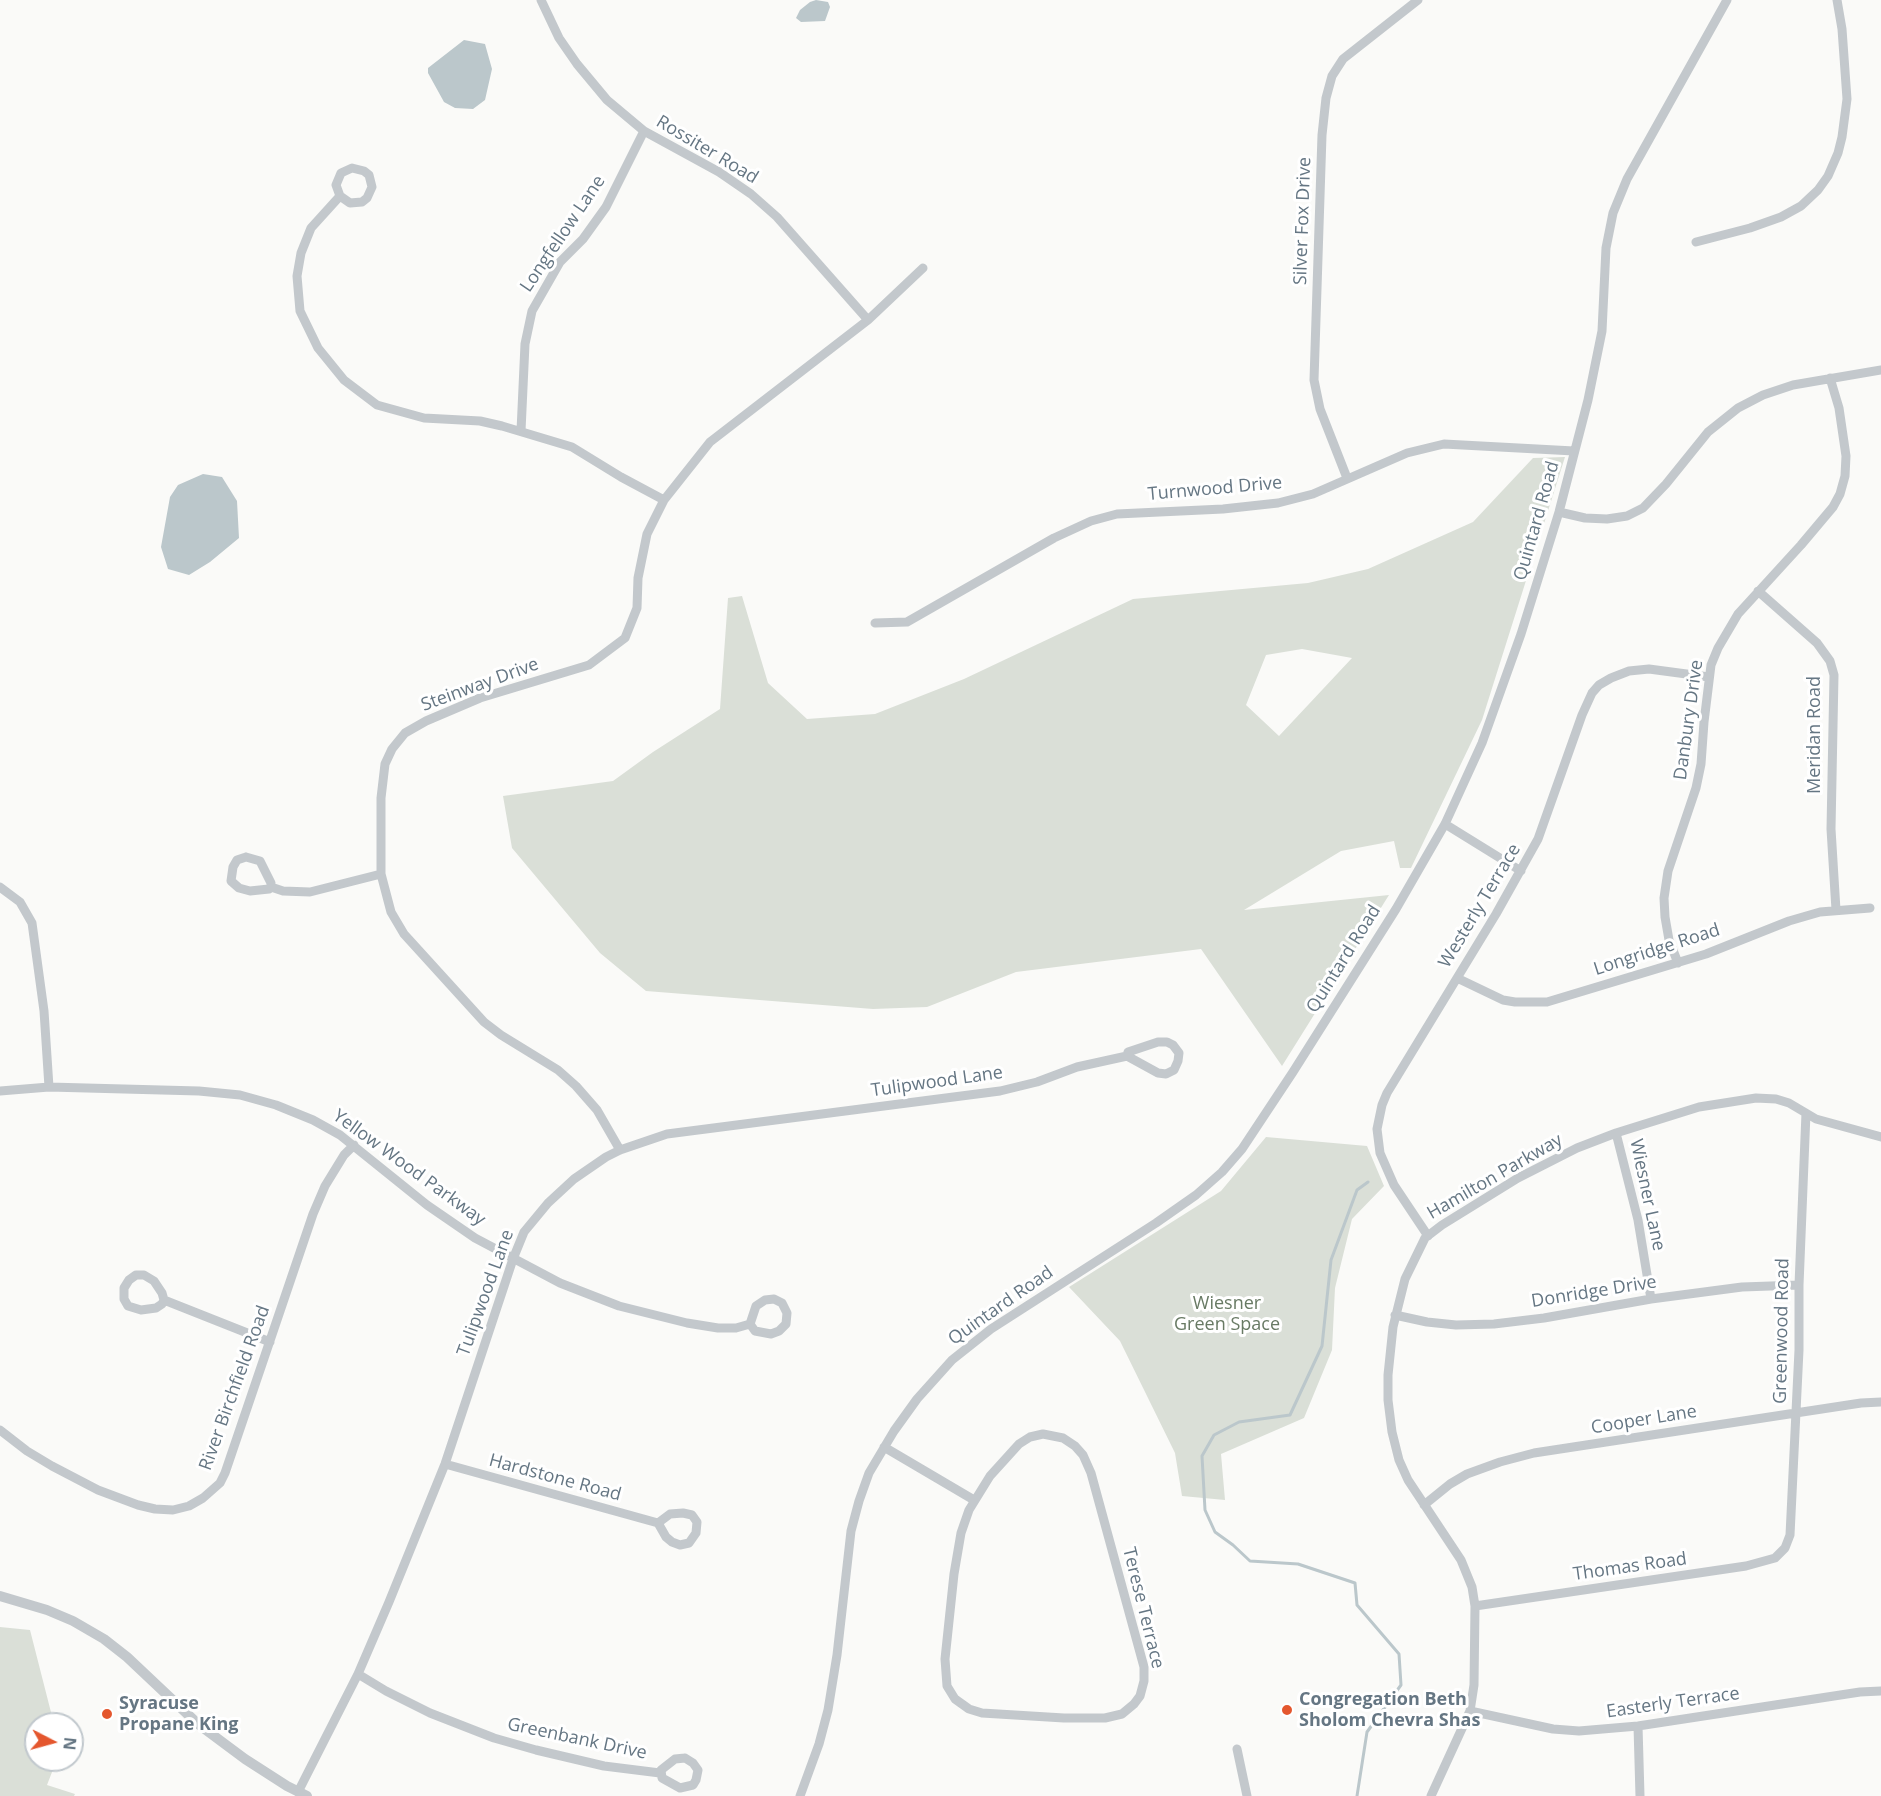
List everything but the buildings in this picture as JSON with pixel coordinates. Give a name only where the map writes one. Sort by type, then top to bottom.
[{"type":"street","name":"Rossiter Road","points":[[541,0],[559,38],[607,100],[644,131],[719,172],[751,194],[777,217],[868,320]]},
{"type":"street","name":"Silver Fox Drive","points":[[1347,478],[1320,409],[1314,380],[1322,135],[1326,98],[1332,76],[1343,58],[1418,0]]},
{"type":"street","name":"Quintard Road","points":[[800,1796],[819,1744],[828,1710],[837,1655],[851,1531],[869,1473],[884,1447],[917,1399],[952,1360],[991,1329],[1156,1223],[1196,1195],[1222,1172],[1242,1149],[1299,1062],[1396,909],[1444,824],[1482,743],[1521,634],[1559,512],[1602,331],[1606,249],[1613,213],[1627,179],[1727,0]]},
{"type":"street","points":[[1696,242],[1740,231],[1781,217],[1809,198],[1828,176],[1842,137],[1847,99],[1842,29],[1837,0]]},
{"type":"street","name":"Longfellow Lane","points":[[521,431],[525,344],[532,311],[560,262],[583,239],[606,207],[644,131]]},
{"type":"street","points":[[352,168],[369,175],[372,187],[367,198],[362,202],[350,203],[340,196],[336,184],[341,173],[352,168]]},
{"type":"street","points":[[340,196],[311,228],[301,253],[297,276],[300,311],[318,348],[344,380],[377,405],[424,418],[480,421],[572,447],[664,500]]},
{"type":"street","name":"Steinway Drive","points":[[620,1150],[597,1110],[576,1086],[558,1070],[484,1022],[411,944],[391,912],[381,874],[380,853],[382,779],[385,764],[392,749],[405,734],[426,721],[480,698],[589,665],[625,638],[637,608],[638,578],[646,534],[664,500],[710,442],[868,320],[923,268]]},
{"type":"street","points":[[1559,512],[1585,518],[1607,519],[1626,516],[1643,508],[1666,484],[1708,432],[1738,408],[1763,395],[1793,385],[1881,370]]},
{"type":"street","name":"Danbury Drive","points":[[1678,963],[1667,928],[1664,898],[1668,871],[1699,776],[1709,676],[1718,648],[1738,614],[1801,545],[1833,507],[1840,494],[1845,476],[1846,456],[1839,408],[1830,378]]},
{"type":"street","name":"Turnwood Drive","points":[[875,623],[907,622],[1054,538],[1092,520],[1117,514],[1278,503],[1313,494],[1407,453],[1444,444],[1575,451]]},
{"type":"street","name":"Meridan Road","points":[[1758,591],[1817,643],[1830,661],[1834,675],[1831,833],[1836,910]]},
{"type":"street","name":"Westerly Terrace","points":[[1428,1236],[1394,1185],[1380,1153],[1377,1129],[1380,1111],[1388,1093],[1538,839],[1582,714],[1592,693],[1599,685],[1629,671],[1649,669],[1709,676]]},
{"type":"street","points":[[1444,824],[1521,871]]},
{"type":"street","points":[[272,887],[260,861],[246,857],[237,860],[230,877],[234,885],[257,891],[272,887],[284,891],[309,892],[381,874]]},
{"type":"street","points":[[0,887],[20,902],[32,923],[44,1011],[49,1087]]},
{"type":"street","name":"Longridge Road","points":[[1457,978],[1503,1000],[1547,1002],[1706,954],[1790,921],[1836,910],[1870,908]]},
{"type":"street","name":"Tulipwood Lane","points":[[302,1794],[358,1674],[445,1464],[524,1232],[548,1203],[574,1179],[620,1150],[667,1134],[1000,1091],[1037,1082],[1077,1066],[1127,1056],[1158,1073],[1166,1074],[1174,1070],[1179,1053],[1167,1042],[1158,1042],[1128,1052],[1127,1056]]},
{"type":"street","name":"Yellow Wood Parkway","points":[[0,1091],[49,1087],[199,1091],[240,1095],[276,1105],[313,1120],[354,1145],[427,1205],[475,1238],[560,1283],[619,1306],[687,1323],[718,1328],[736,1328],[750,1324]]},
{"type":"street","name":"Hamilton Parkway","points":[[1431,1796],[1470,1711],[1474,1685],[1475,1606],[1473,1587],[1461,1560],[1408,1480],[1392,1432],[1388,1374],[1395,1315],[1405,1279],[1418,1250],[1428,1236],[1518,1178],[1577,1148],[1616,1132],[1699,1107],[1756,1098],[1776,1099],[1789,1103],[1816,1119],[1881,1137]]},
{"type":"street","name":"Greenwood Road","points":[[1785,1548],[1790,1535],[1796,1414],[1806,1113]]},
{"type":"street","name":"Wiesner Lane","points":[[1616,1132],[1638,1220],[1651,1299]]},
{"type":"street","name":"River Birchfield Road","points":[[0,1430],[52,1466],[98,1490],[138,1505],[173,1510],[189,1506],[203,1498],[220,1483],[225,1473],[313,1214],[344,1155],[354,1145]]},
{"type":"street","points":[[136,1275],[144,1275],[154,1281],[164,1300],[156,1308],[137,1309],[128,1306],[124,1299],[124,1288],[136,1275]]},
{"type":"street","name":"Donridge Drive","points":[[1395,1315],[1456,1325],[1494,1324],[1742,1287],[1799,1285]]},
{"type":"street","name":"Yellow Wood Parkway","points":[[774,1299],[782,1303],[787,1313],[786,1324],[779,1331],[771,1334],[756,1331],[750,1324],[756,1306],[765,1300],[774,1299]]},
{"type":"street","points":[[164,1300],[270,1342]]},
{"type":"street","name":"Cooper Lane","points":[[1424,1505],[1450,1484],[1467,1474],[1534,1453],[1861,1403],[1881,1402]]},
{"type":"street","name":"Terese Terrace","points":[[1043,1434],[1063,1438],[1083,1455],[1144,1667],[1144,1681],[1140,1696],[1126,1712],[1105,1718],[982,1713],[969,1709],[955,1698],[947,1686],[945,1674],[947,1638],[961,1533],[974,1500],[1019,1444],[1030,1437],[1043,1434]]},
{"type":"street","points":[[884,1447],[974,1500]]},
{"type":"street","name":"Hardstone Road","points":[[445,1464],[658,1523]]},
{"type":"street","name":"Thomas Road","points":[[1475,1606],[1746,1566],[1775,1558],[1785,1548]]},
{"type":"street","points":[[0,1596],[47,1610],[73,1621],[104,1639],[127,1657],[198,1724],[245,1759],[302,1794]]},
{"type":"street","name":"Greenbank Drive","points":[[358,1674],[430,1713],[494,1738],[604,1766],[660,1773]]},
{"type":"street","name":"Easterly Terrace","points":[[1470,1711],[1553,1729],[1579,1731],[1638,1726],[1860,1692],[1881,1691]]},
{"type":"street","points":[[1638,1726],[1640,1796]]},
{"type":"street","points":[[1237,1749],[1247,1796]]},
{"type":"green space","points":[[1565,457],[1482,720],[1411,868],[1400,868],[1394,841],[1341,851],[1244,910],[1389,895],[1282,1066],[1201,949],[1016,972],[927,1007],[873,1009],[646,991],[600,953],[512,848],[503,796],[613,781],[720,709],[728,598],[742,596],[768,683],[807,719],[875,714],[964,679],[1133,599],[1308,583],[1368,569],[1473,522],[1533,458]],"holes":[[[1302,649],[1352,658],[1279,736],[1246,705],[1266,655]]]},
{"type":"green space","name":"Wiesner Green Space","points":[[1266,1137],[1367,1146],[1384,1186],[1352,1219],[1335,1288],[1332,1350],[1304,1418],[1221,1454],[1225,1500],[1182,1496],[1175,1453],[1120,1341],[1069,1287],[1221,1191]]},
{"type":"green space","points":[[0,1627],[30,1630],[51,1712],[24,1712],[24,1772],[52,1772],[47,1785],[75,1794],[74,1796],[0,1796]]},
{"type":"shaded area","points":[[816,0],[828,2],[830,7],[825,21],[801,22],[796,18],[800,10]]},
{"type":"shaded area","points":[[464,40],[485,44],[492,69],[485,100],[473,109],[455,108],[444,102],[428,73],[428,68]]},
{"type":"shaded area","points":[[203,474],[222,477],[237,501],[239,538],[210,562],[189,575],[168,569],[161,547],[170,497],[178,485]]},
{"type":"waterway","points":[[1357,1796],[1367,1732],[1401,1685],[1399,1654],[1357,1605],[1355,1583],[1298,1564],[1250,1561],[1215,1532],[1205,1510],[1202,1456],[1214,1435],[1239,1422],[1290,1415],[1322,1346],[1331,1260],[1357,1190],[1368,1182]]},
{"type":"place","name":"Congregation Beth Sholom Chevra Shas","points":[[1287,1710]]},
{"type":"place","name":"Syracuse Propane King","points":[[107,1714]]}]
